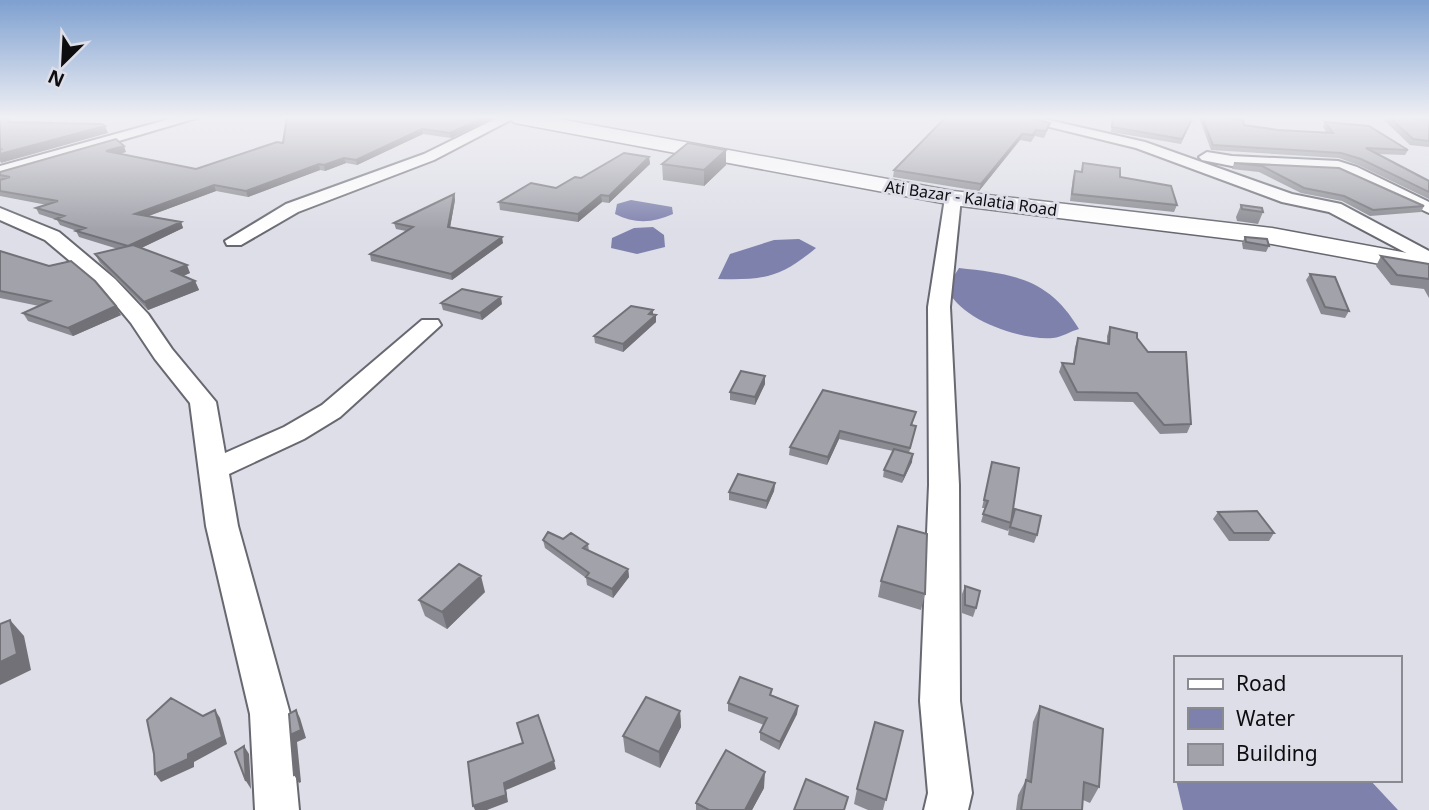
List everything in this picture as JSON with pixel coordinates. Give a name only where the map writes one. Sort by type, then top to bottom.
[{"type":"main road","name":"Ati Bazar - Kalatia Road","points":[[718,155],[953,198],[1272,236],[1429,265]]},
{"type":"street","points":[[0,171],[58,155]]},
{"type":"street","points":[[234,241],[292,208],[434,155]]},
{"type":"street","points":[[1167,155],[1288,198],[1335,208],[1429,259]]},
{"type":"street","points":[[1196,155],[1232,161],[1338,166],[1429,208]]},
{"type":"street","points":[[946,810],[950,793],[940,701],[944,485],[939,307],[953,198]]},
{"type":"street","points":[[0,213],[52,236],[108,284],[140,318],[163,354],[203,402],[222,526],[270,714],[277,810]]},
{"type":"street","points":[[214,469],[294,433],[331,411],[430,325]]},
{"type":"water","points":[[631,200],[672,207],[673,214],[644,221],[615,214],[617,204]]},
{"type":"water","points":[[653,227],[664,235],[665,247],[637,254],[611,248],[612,238],[634,228]]},
{"type":"water","points":[[799,239],[816,248],[792,266],[760,278],[718,279],[730,254],[774,240]]},
{"type":"water","points":[[959,268],[1013,276],[1042,289],[1055,299],[1079,329],[1056,337],[1040,338],[992,326],[963,309],[953,299],[947,287]]},
{"type":"water","points":[[1176,782],[1372,782],[1398,810],[1183,810]]},
{"type":"building","points":[[60,155],[125,155],[196,169],[239,155],[367,155],[356,160],[344,158],[324,165],[319,164],[246,191],[214,185],[135,214],[181,222],[128,246],[76,231],[85,228],[56,219],[64,216],[36,208],[58,201],[0,191],[0,180],[10,177],[0,175],[0,172]]},
{"type":"building","points":[[621,155],[649,157],[609,196],[601,195],[578,214],[499,202],[531,183],[556,188],[575,177],[581,178]]},
{"type":"building","points":[[673,155],[721,155],[704,170],[662,164]]},
{"type":"building","points":[[909,155],[1005,155],[981,184],[894,170]]},
{"type":"building","points":[[1347,155],[1379,155],[1429,181],[1429,192]]},
{"type":"building","points":[[1083,163],[1120,168],[1120,177],[1171,186],[1177,205],[1072,194],[1075,171],[1082,172]]},
{"type":"building","points":[[1234,163],[1339,168],[1424,206],[1373,210],[1344,196],[1304,188],[1262,166]]},
{"type":"building","points":[[454,194],[448,227],[502,237],[451,274],[370,254],[413,227],[394,223]]},
{"type":"building","points":[[1241,205],[1262,208],[1263,212],[1242,209]]},
{"type":"building","points":[[1245,237],[1267,239],[1269,246],[1246,242]]},
{"type":"building","points":[[133,245],[187,265],[172,271],[195,281],[144,302],[95,254]]},
{"type":"building","points":[[0,251],[49,266],[71,261],[95,281],[116,306],[68,328],[23,313],[50,301],[0,291]]},
{"type":"building","points":[[1381,256],[1429,264],[1429,279],[1397,275]]},
{"type":"building","points":[[1310,274],[1335,277],[1349,311],[1325,307]]},
{"type":"building","points":[[462,289],[501,297],[480,313],[441,303]]},
{"type":"building","points":[[631,306],[653,310],[649,314],[656,315],[623,344],[594,336]]},
{"type":"building","points":[[1110,327],[1137,333],[1137,338],[1148,352],[1186,352],[1191,424],[1164,425],[1137,393],[1077,392],[1062,363],[1074,364],[1078,338],[1109,344]]},
{"type":"building","points":[[741,371],[765,376],[755,397],[730,392]]},
{"type":"building","points":[[823,390],[916,412],[911,425],[916,426],[910,448],[840,431],[828,457],[790,447]]},
{"type":"building","points":[[894,449],[913,454],[904,476],[884,470]]},
{"type":"building","points":[[992,462],[1019,468],[1011,523],[983,514],[988,501],[984,500]]},
{"type":"building","points":[[738,474],[775,483],[767,501],[729,492]]},
{"type":"building","points":[[1015,509],[1041,516],[1037,535],[1010,527]]},
{"type":"building","points":[[1257,511],[1274,533],[1234,533],[1218,512]]},
{"type":"building","points":[[898,526],[927,534],[925,594],[881,581]]},
{"type":"building","points":[[548,532],[563,539],[571,533],[588,544],[583,548],[628,569],[612,589],[586,577],[589,573],[543,540]]},
{"type":"building","points":[[459,564],[481,576],[442,612],[419,600]]},
{"type":"building","points":[[965,586],[980,591],[976,608],[965,605]]},
{"type":"building","points":[[10,620],[17,654],[0,662],[0,624]]},
{"type":"building","points":[[740,677],[772,689],[770,695],[798,706],[780,742],[760,732],[767,718],[728,703]]},
{"type":"building","points":[[646,697],[680,711],[659,752],[623,736]]},
{"type":"building","points":[[171,698],[203,716],[215,710],[222,737],[188,754],[188,759],[155,774],[147,720]]},
{"type":"building","points":[[1040,706],[1103,729],[1099,787],[1084,782],[1082,810],[1021,810],[1026,780],[1031,782]]},
{"type":"building","points":[[296,710],[301,730],[292,734],[294,775],[289,714]]},
{"type":"building","points":[[538,715],[554,761],[504,783],[506,795],[473,806],[468,762],[523,743],[517,723]]},
{"type":"building","points":[[875,722],[903,731],[886,800],[857,789]]},
{"type":"building","points":[[244,746],[246,781],[235,752]]},
{"type":"building","points":[[726,750],[765,772],[745,810],[709,810],[696,803]]},
{"type":"building","points":[[806,779],[848,797],[844,810],[794,810]]}]
